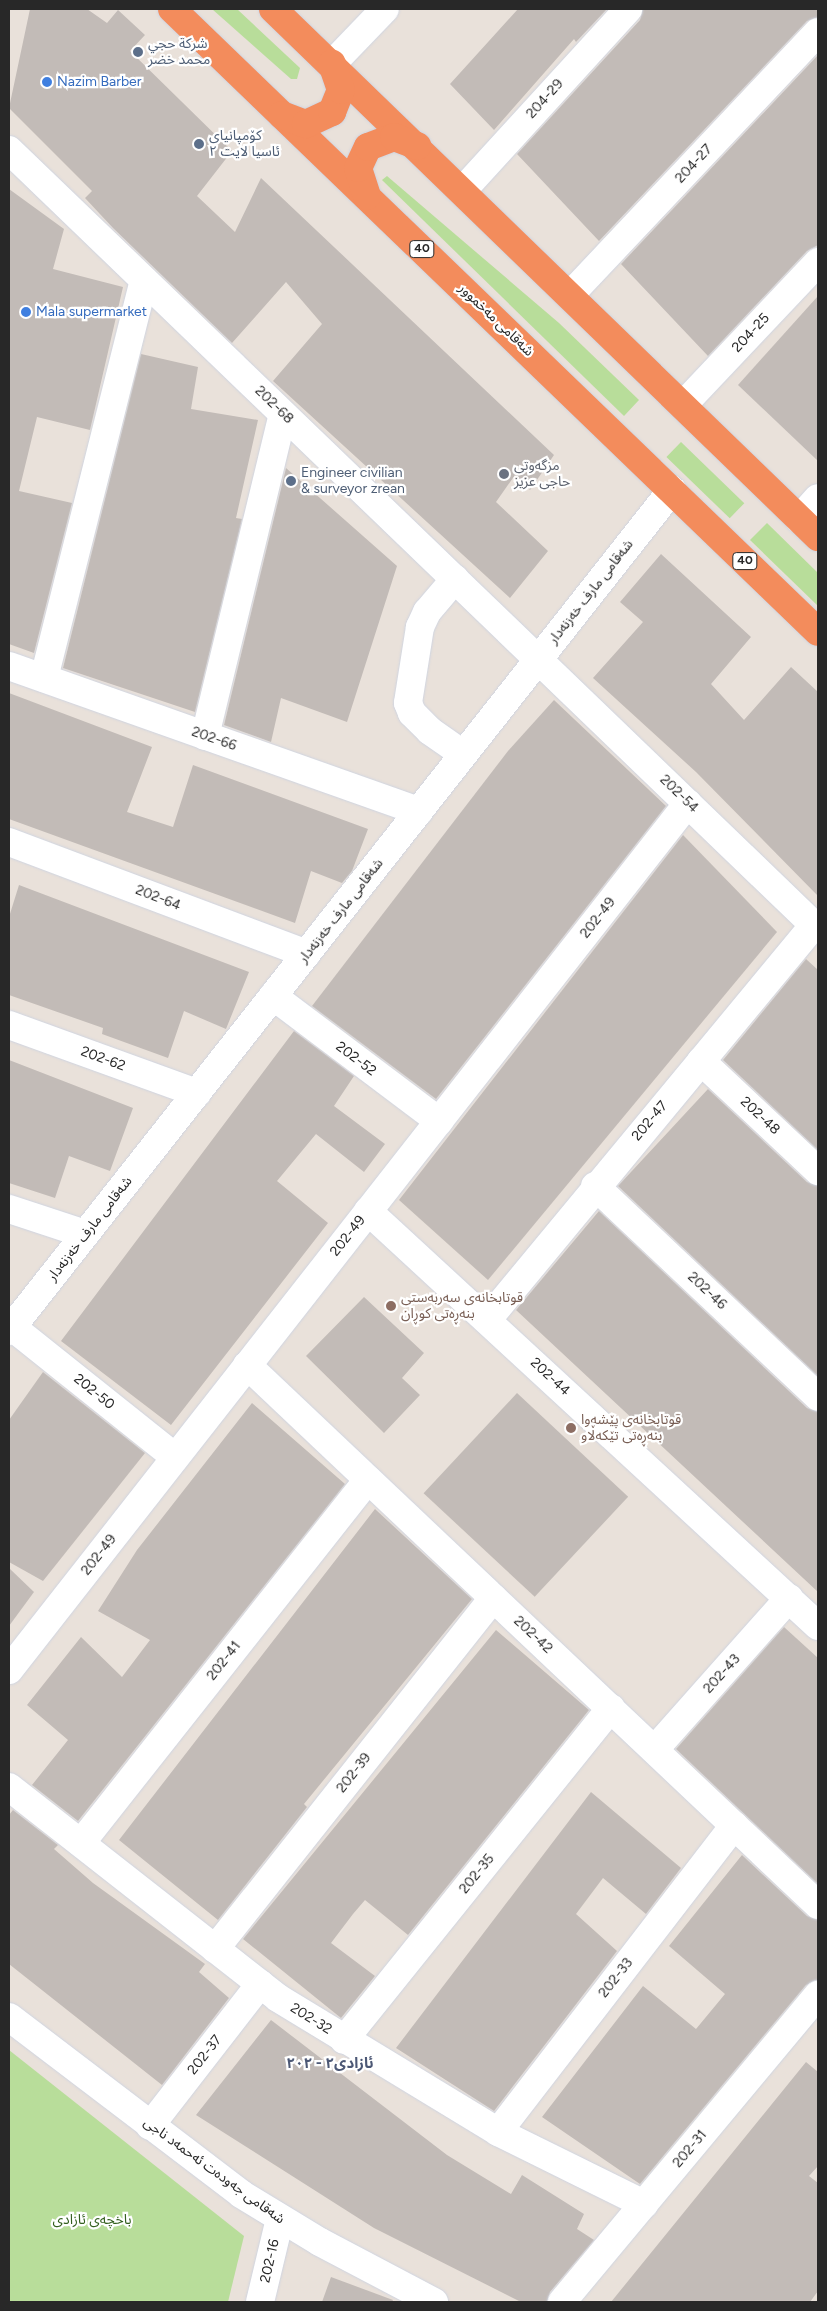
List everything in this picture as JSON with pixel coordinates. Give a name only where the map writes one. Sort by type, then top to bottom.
[{"type":"highway","name":"شەقامی مەخموور","points":[[172,9],[818,632]]},
{"type":"highway","points":[[273,9],[463,190],[809,528]]},
{"type":"highway","points":[[282,115],[306,124],[332,112],[342,90],[332,64]]},
{"type":"highway","points":[[367,196],[358,174],[368,147],[394,137],[420,149]]},
{"type":"street","points":[[332,64],[385,9]]},
{"type":"street","name":"204-29","points":[[463,190],[628,9]]},
{"type":"street","name":"204-27","points":[[570,295],[818,32]]},
{"type":"street","name":"202-68","points":[[9,150],[539,659]]},
{"type":"street","name":"204-25","points":[[683,405],[818,262]]},
{"type":"street","points":[[44,678],[144,280]]},
{"type":"street","points":[[205,736],[283,414]]},
{"type":"street","name":"شەقامی مارف خەزنەدار","points":[[10,1329],[672,490]]},
{"type":"street","points":[[809,528],[818,498]]},
{"type":"street","points":[[455,578],[427,612],[420,627],[408,702],[412,713],[430,732],[463,754]]},
{"type":"street","name":"202-54","points":[[539,659],[816,927]]},
{"type":"street","name":"202-66","points":[[9,666],[419,811]]},
{"type":"street","name":"202-49","points":[[9,1670],[688,803]]},
{"type":"street","name":"202-64","points":[[9,842],[307,954]]},
{"type":"street","name":"202-47","points":[[488,1318],[595,1186],[816,927]]},
{"type":"street","name":"202-52","points":[[273,996],[438,1122]]},
{"type":"street","name":"202-62","points":[[9,1025],[196,1092]]},
{"type":"street","name":"202-48","points":[[701,1062],[818,1170]]},
{"type":"street","name":"202-46","points":[[595,1186],[818,1397]]},
{"type":"street","points":[[9,1209],[85,1234]]},
{"type":"street","name":"202-44","points":[[368,1211],[488,1318],[818,1626]]},
{"type":"street","name":"202-50","points":[[10,1329],[175,1457]]},
{"type":"street","name":"202-42","points":[[247,1365],[818,1904]]},
{"type":"street","name":"202-41","points":[[81,1843],[368,1480]]},
{"type":"street","name":"202-39","points":[[215,1949],[493,1598]]},
{"type":"street","name":"202-43","points":[[655,1749],[789,1598]]},
{"type":"street","name":"202-35","points":[[344,2040],[610,1708]]},
{"type":"street","name":"202-32","points":[[9,1786],[260,1984],[344,2040],[498,2132],[644,2204]]},
{"type":"street","name":"202-33","points":[[498,2132],[734,1825]]},
{"type":"street","name":"202-37","points":[[150,2126],[260,1984]]},
{"type":"street","name":"202-31","points":[[562,2302],[644,2204],[814,2009]]},
{"type":"street","name":"شەقامی جەودەت ئەحمەد ناجی","points":[[9,2017],[150,2126],[280,2219],[402,2295],[434,2302]]},
{"type":"street","name":"202-16","points":[[260,2302],[280,2219]]},
{"type":"green space","points":[[212,9],[237,9],[300,68],[297,79],[291,79]]},
{"type":"green space","points":[[387,176],[559,323],[639,400],[624,416],[382,180]]},
{"type":"green space","points":[[681,442],[744,503],[730,518],[666,457]]},
{"type":"green space","points":[[767,523],[818,573],[818,606],[750,540]]},
{"type":"green space","name":"باخچەی ئازادی","points":[[9,2050],[244,2236],[228,2302],[9,2302]]},
{"type":"building","points":[[30,9],[87,9],[107,23],[118,10],[145,35],[130,51],[232,151],[197,196],[235,232],[261,178],[554,455],[530,490],[515,475],[496,502],[548,551],[510,598],[273,381],[322,324],[286,282],[232,343],[113,228],[85,198],[92,191],[9,108]]},
{"type":"building","points":[[518,9],[607,9],[576,42],[574,39],[494,130],[450,84]]},
{"type":"building","points":[[643,9],[818,9],[818,17],[807,21],[599,241],[517,154],[640,20]]},
{"type":"building","points":[[818,55],[818,245],[807,251],[708,356],[621,264]]},
{"type":"building","points":[[9,189],[64,229],[53,269],[123,287],[90,430],[37,417],[19,491],[72,503],[34,653],[9,644]]},
{"type":"building","points":[[818,296],[818,461],[738,385]]},
{"type":"building","points":[[141,354],[198,367],[191,409],[258,420],[236,518],[242,519],[195,712],[63,668]]},
{"type":"building","points":[[286,468],[397,566],[347,722],[281,698],[271,742],[224,725]]},
{"type":"building","points":[[661,554],[751,637],[711,684],[744,720],[791,667],[818,692],[818,896],[696,772],[593,678],[643,622],[620,602]]},
{"type":"building","points":[[9,693],[152,747],[127,812],[173,827],[193,765],[368,829],[352,871],[342,883],[311,871],[295,923],[9,819]]},
{"type":"building","points":[[554,700],[666,806],[436,1099],[312,1006],[508,751]]},
{"type":"building","points":[[683,835],[777,932],[488,1280],[399,1200]]},
{"type":"building","points":[[19,885],[249,972],[226,1029],[184,1011],[168,1058],[102,1034],[103,1028],[9,995],[9,917]]},
{"type":"building","points":[[806,959],[818,970],[818,1150],[723,1060]]},
{"type":"building","points":[[294,1031],[354,1076],[334,1106],[385,1144],[364,1172],[316,1134],[277,1181],[328,1223],[171,1425],[61,1341]]},
{"type":"building","points":[[9,1060],[133,1108],[110,1171],[69,1156],[55,1198],[9,1183]]},
{"type":"building","points":[[708,1089],[807,1182],[818,1186],[818,1376],[618,1186]]},
{"type":"building","points":[[599,1211],[807,1408],[818,1412],[818,1592],[516,1310]]},
{"type":"building","points":[[364,1297],[424,1353],[402,1378],[420,1395],[384,1433],[306,1356]]},
{"type":"building","points":[[43,1372],[145,1453],[43,1581],[9,1562],[9,1420]]},
{"type":"building","points":[[517,1393],[628,1497],[535,1597],[424,1493]]},
{"type":"building","points":[[252,1403],[345,1484],[78,1821],[32,1785],[68,1740],[27,1705],[81,1637],[122,1677],[150,1640],[98,1611],[137,1550]]},
{"type":"building","points":[[375,1509],[472,1599],[304,1804],[307,1807],[218,1920],[119,1840]]},
{"type":"building","points":[[9,1568],[34,1592],[9,1626]]},
{"type":"building","points":[[784,1627],[818,1658],[818,1884],[676,1749]]},
{"type":"building","points":[[496,1630],[589,1710],[408,1935],[365,1900],[353,1914],[331,1943],[375,1976],[341,2018],[243,1939]]},
{"type":"building","points":[[591,1792],[681,1868],[646,1914],[603,1878],[576,1914],[617,1951],[494,2111],[396,2048]]},
{"type":"building","points":[[13,1810],[58,1845],[54,1849],[93,1883],[205,1964],[199,1972],[229,1998],[162,2085],[9,1964],[9,1815]]},
{"type":"building","points":[[742,1855],[807,1916],[818,1920],[818,1980],[806,1985],[640,2184],[542,2117],[643,1986],[696,2029],[725,1994],[669,1946]]},
{"type":"building","points":[[271,2020],[447,2155],[511,2194],[522,2175],[584,2214],[577,2229],[594,2240],[550,2292],[547,2302],[521,2302],[374,2228],[196,2115]]},
{"type":"building","points":[[806,2062],[818,2072],[818,2166],[809,2176],[818,2183],[818,2291],[810,2302],[611,2302]]},
{"type":"building","points":[[331,2277],[393,2300],[392,2302],[322,2302]]},
{"type":"place","name":"شركة حجي محمد خضر","points":[[138,52]]},
{"type":"place","name":"Nazim Barber","points":[[47,82]]},
{"type":"place","name":"کۆمپانیای ئاسیا لایت ٢","points":[[199,144]]},
{"type":"place","name":"Mala supermarket","points":[[26,312]]},
{"type":"place","name":"مزگەوتی حاجی عزیز","points":[[504,474]]},
{"type":"place","name":"Engineer civilian & surveyor zrean","points":[[291,481]]},
{"type":"place","name":"قوتابخانەی سەربەستی بنەڕەتی کوڕان","points":[[391,1306]]},
{"type":"place","name":"قوتابخانەی پێشەوا بنەڕەتی تێکەڵاو","points":[[571,1428]]},
{"type":"district","name":"ئازادی٢ - ٢٠٢","points":[[330,2064]]}]
